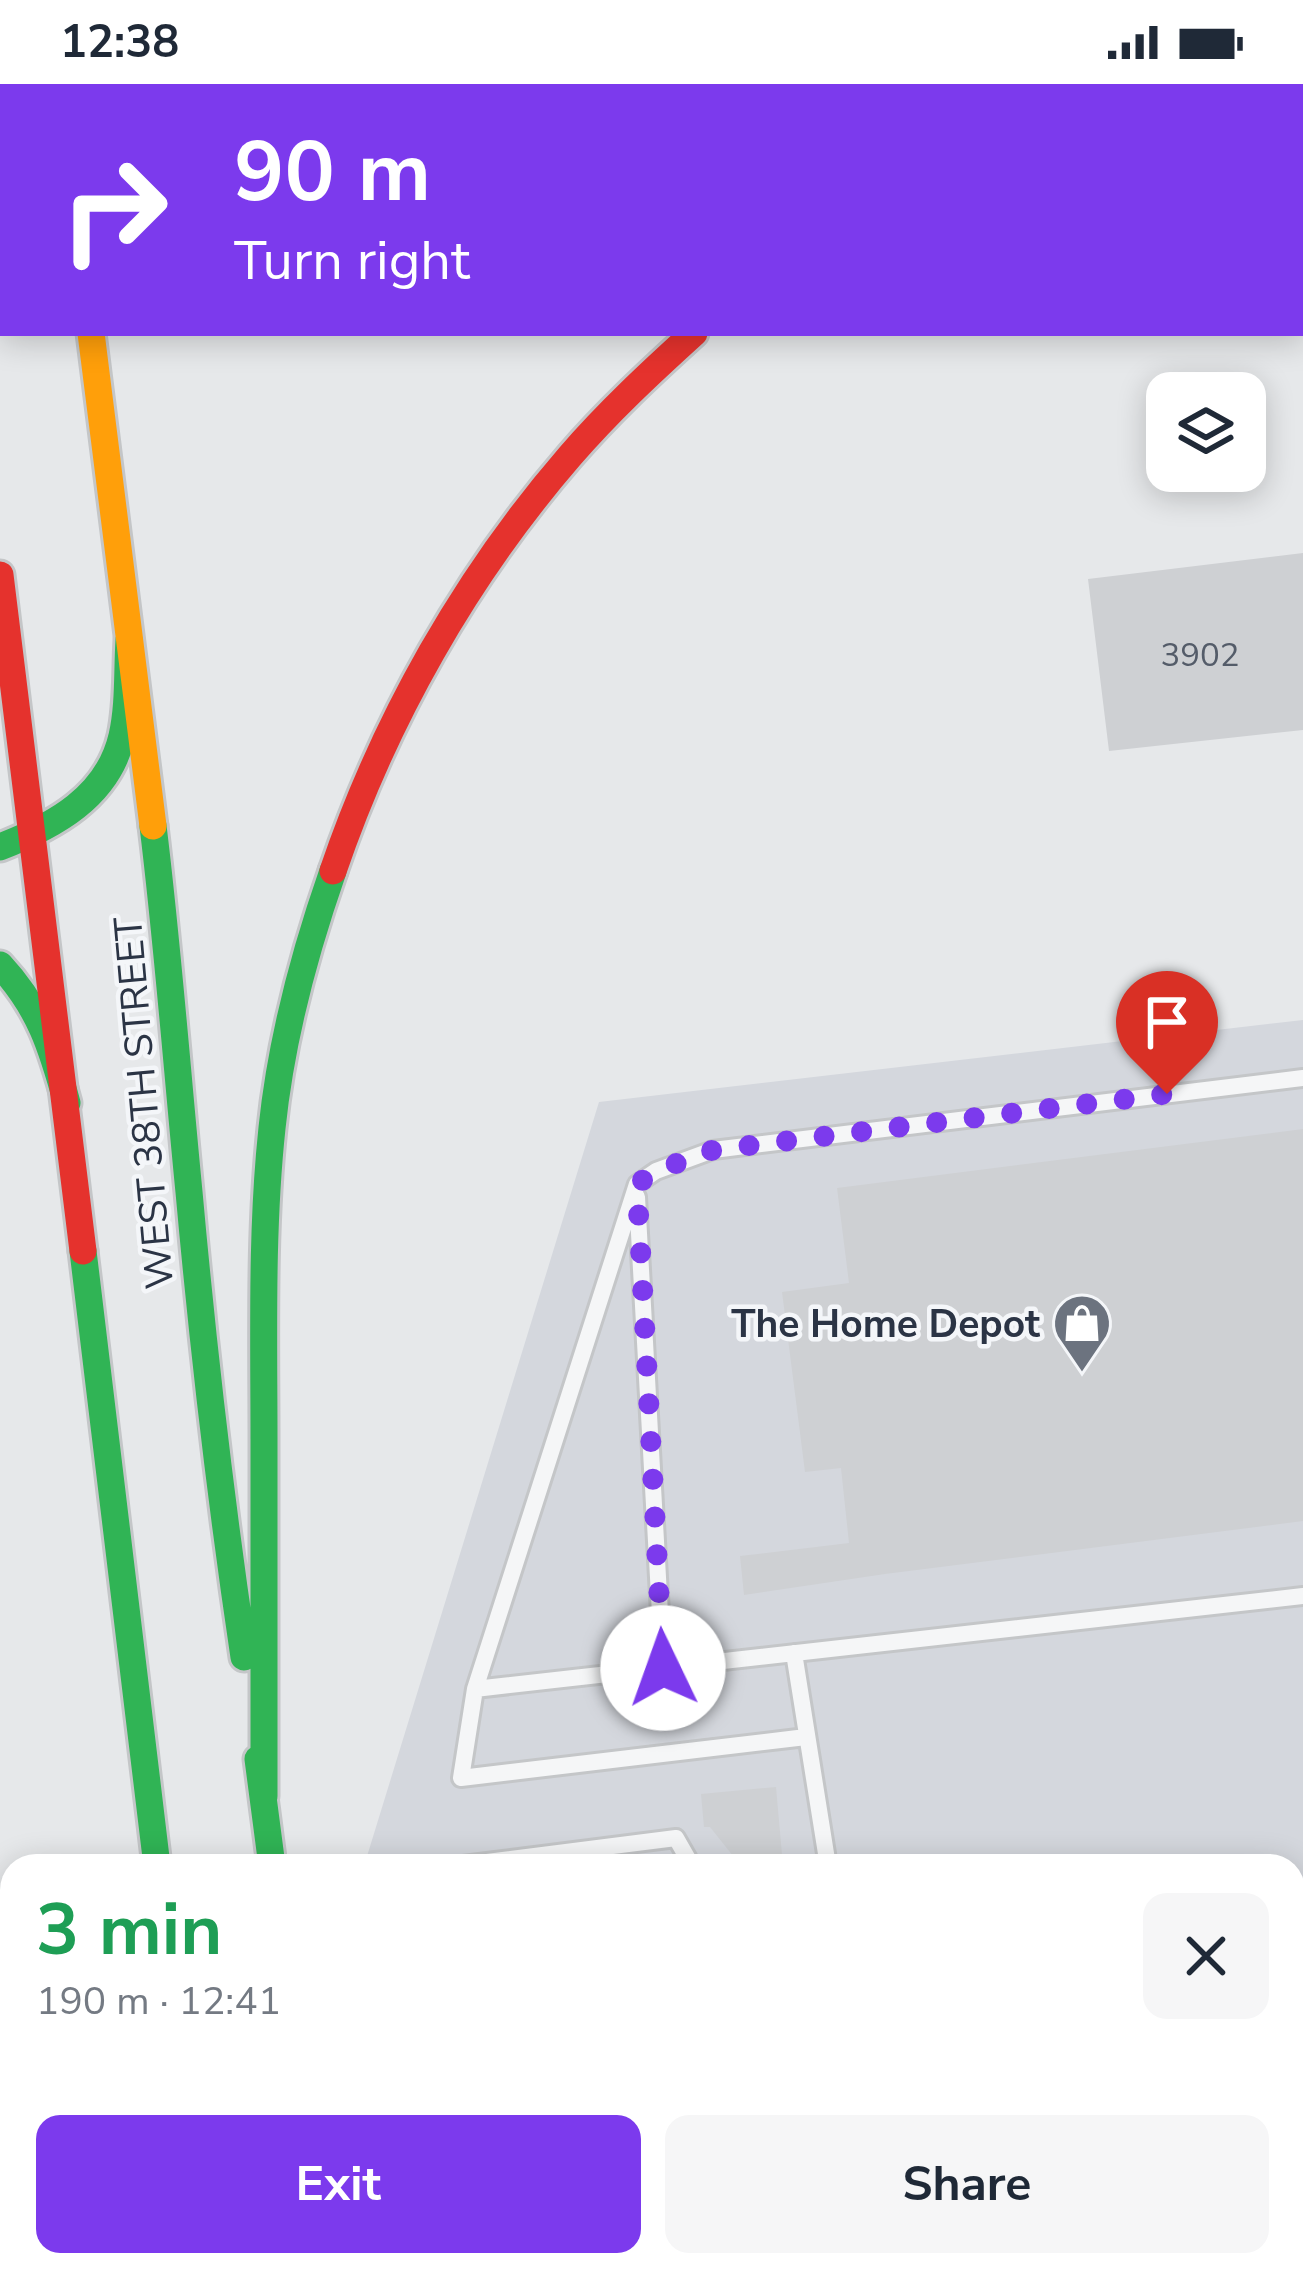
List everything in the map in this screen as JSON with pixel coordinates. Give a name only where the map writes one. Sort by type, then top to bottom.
[{"type":"main road","name":"WEST 38TH STREET","points":[[91,336],[168,949],[189,1195],[230,1562],[271,1854]]},
{"type":"main road","points":[[264,1796],[267,1192],[278,1080],[318,917],[385,741],[486,566],[601,422],[691,336]]},
{"type":"main road","name":"WEST 38TH STREET","points":[[0,574],[156,1854]]},
{"type":"main road","points":[[0,848],[73,812],[113,768],[123,735],[129,640]]},
{"type":"main road","points":[[0,965],[36,1009],[67,1103]]},
{"type":"lane","points":[[806,1737],[461,1778],[475,1689],[637,1184],[656,1171],[713,1150],[1303,1078]]},
{"type":"lane","points":[[637,1184],[663,1668]]},
{"type":"lane","points":[[475,1689],[1302,1598]]},
{"type":"lane","points":[[794,1653],[826,1854]]},
{"type":"lane","points":[[550,1854],[676,1838],[685,1854]]},
{"type":"shaded area","points":[[1303,1020],[1303,1854],[368,1854],[599,1102]]},
{"type":"building","points":[[1303,553],[1303,730],[1109,751],[1088,579]]},
{"type":"building","name":"The Home Depot","points":[[1303,1129],[1303,1521],[744,1595],[740,1556],[849,1543],[841,1468],[805,1472],[782,1292],[849,1283],[837,1188]]},
{"type":"building","points":[[776,1787],[782,1854],[731,1854],[710,1827],[704,1827],[701,1794]]},
{"type":"traffic: fast","points":[[0,847],[59,819],[105,776],[122,736],[129,640]]},
{"type":"traffic: fast","points":[[153,826],[206,1367],[244,1657]]},
{"type":"traffic: fast","points":[[264,1796],[268,1167],[288,1030],[333,871]]},
{"type":"traffic: fast","points":[[0,965],[43,1030],[67,1103]]},
{"type":"traffic: fast","points":[[83,1251],[156,1854]]},
{"type":"traffic: fast","points":[[258,1759],[270,1854]]},
{"type":"traffic: slow","points":[[91,336],[153,826]]},
{"type":"traffic: jam","points":[[333,871],[403,705],[496,550],[584,440],[691,336]]},
{"type":"traffic: jam","points":[[0,575],[83,1251]]},
{"type":"place","name":"The Home Depot","points":[[1082,1374]]},
{"type":"route","points":[[663,1668],[637,1184],[656,1171],[713,1150],[1167,1094]]}]
